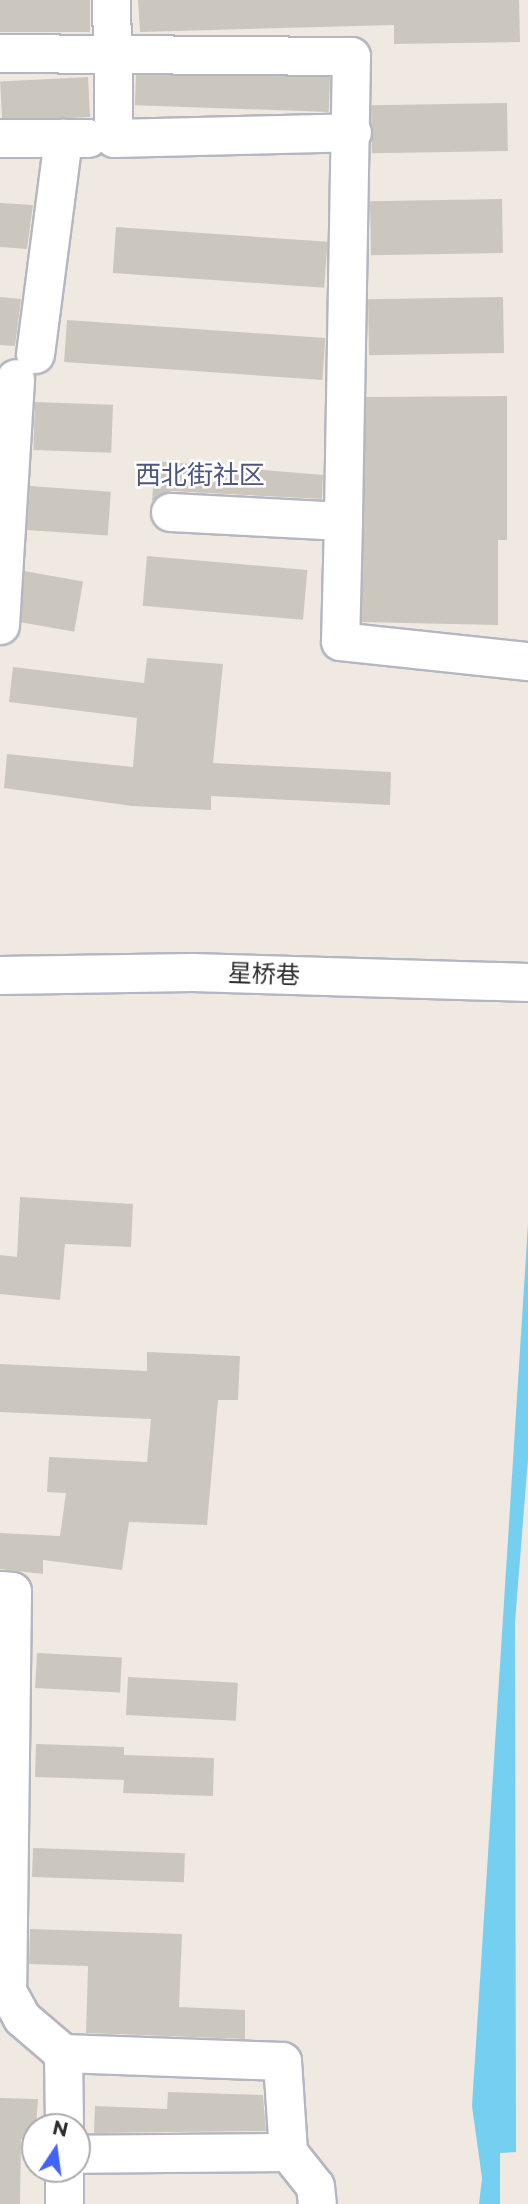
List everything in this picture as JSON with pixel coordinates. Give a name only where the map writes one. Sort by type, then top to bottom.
[{"type":"street","points":[[111,0],[114,138]]},
{"type":"street","points":[[0,53],[351,56],[352,132],[340,641],[528,661]]},
{"type":"street","points":[[0,138],[352,132]]},
{"type":"street","points":[[0,625],[25,366],[63,138]]},
{"type":"street","points":[[170,512],[343,521]]},
{"type":"street","name":"星桥巷","points":[[0,975],[192,972],[528,982]]},
{"type":"street","points":[[0,1590],[12,1591],[7,1991],[22,2018],[63,2053],[282,2061],[288,2152],[315,2186],[317,2204]]},
{"type":"street","points":[[63,2053],[64,2113]]},
{"type":"street","points":[[91,2154],[288,2152]]},
{"type":"street","points":[[64,2183],[64,2204]]},
{"type":"water","points":[[528,1224],[528,1459],[515,1622],[516,2152],[500,2153],[500,2204],[479,2204],[482,2178],[472,2106]]},
{"type":"building","points":[[0,0],[90,0],[90,32],[0,32]]},
{"type":"building","points":[[138,0],[519,0],[520,42],[394,44],[394,25],[140,32]]},
{"type":"building","points":[[136,70],[330,77],[329,112],[135,105]]},
{"type":"building","points":[[88,77],[90,117],[2,122],[0,82]]},
{"type":"building","points":[[507,103],[508,151],[372,153],[371,105]]},
{"type":"building","points":[[502,199],[503,253],[371,255],[370,201]]},
{"type":"building","points":[[0,203],[33,205],[27,249],[0,247]]},
{"type":"building","points":[[116,227],[327,242],[324,288],[113,273]]},
{"type":"building","points":[[0,297],[21,299],[15,346],[0,345]]},
{"type":"building","points":[[503,297],[504,353],[369,355],[368,299]]},
{"type":"building","points":[[67,320],[325,338],[322,380],[64,362]]},
{"type":"building","points":[[507,396],[507,540],[498,540],[498,625],[361,622],[366,397]]},
{"type":"building","points":[[35,402],[113,405],[111,453],[33,450]]},
{"type":"building","points":[[155,461],[323,475],[322,499],[171,491],[152,501]]},
{"type":"building","points":[[30,486],[111,492],[108,536],[27,530]]},
{"type":"building","points":[[147,556],[307,570],[303,620],[143,606]]},
{"type":"building","points":[[24,571],[83,581],[74,632],[15,621]]},
{"type":"building","points":[[147,658],[223,664],[213,763],[391,772],[390,805],[211,796],[211,810],[132,806],[4,788],[7,754],[133,767],[137,718],[9,702],[13,667],[144,683]]},
{"type":"building","points":[[20,1197],[133,1204],[131,1247],[65,1244],[60,1300],[0,1294],[0,1255],[17,1257]]},
{"type":"building","points":[[147,1352],[240,1356],[238,1400],[218,1400],[207,1525],[129,1522],[122,1570],[43,1560],[43,1574],[0,1569],[0,1533],[60,1536],[66,1493],[47,1492],[49,1457],[147,1462],[151,1419],[0,1412],[0,1364],[147,1371]]},
{"type":"building","points":[[37,1653],[122,1657],[120,1692],[35,1688]]},
{"type":"building","points":[[128,1677],[238,1683],[236,1721],[126,1715]]},
{"type":"building","points":[[36,1744],[124,1747],[124,1755],[214,1758],[213,1796],[123,1793],[124,1780],[35,1777]]},
{"type":"building","points":[[33,1848],[185,1853],[184,1882],[32,1877]]},
{"type":"building","points":[[30,1929],[182,1934],[179,2007],[245,2010],[245,2039],[86,2033],[88,1966],[29,1964]]},
{"type":"building","points":[[168,2092],[263,2095],[266,2131],[94,2133],[95,2106],[167,2109]]},
{"type":"building","points":[[0,2098],[38,2099],[37,2113],[21,2113],[20,2204],[0,2204]]},
{"type":"district","name":"西北街社区","points":[[200,476]]}]
